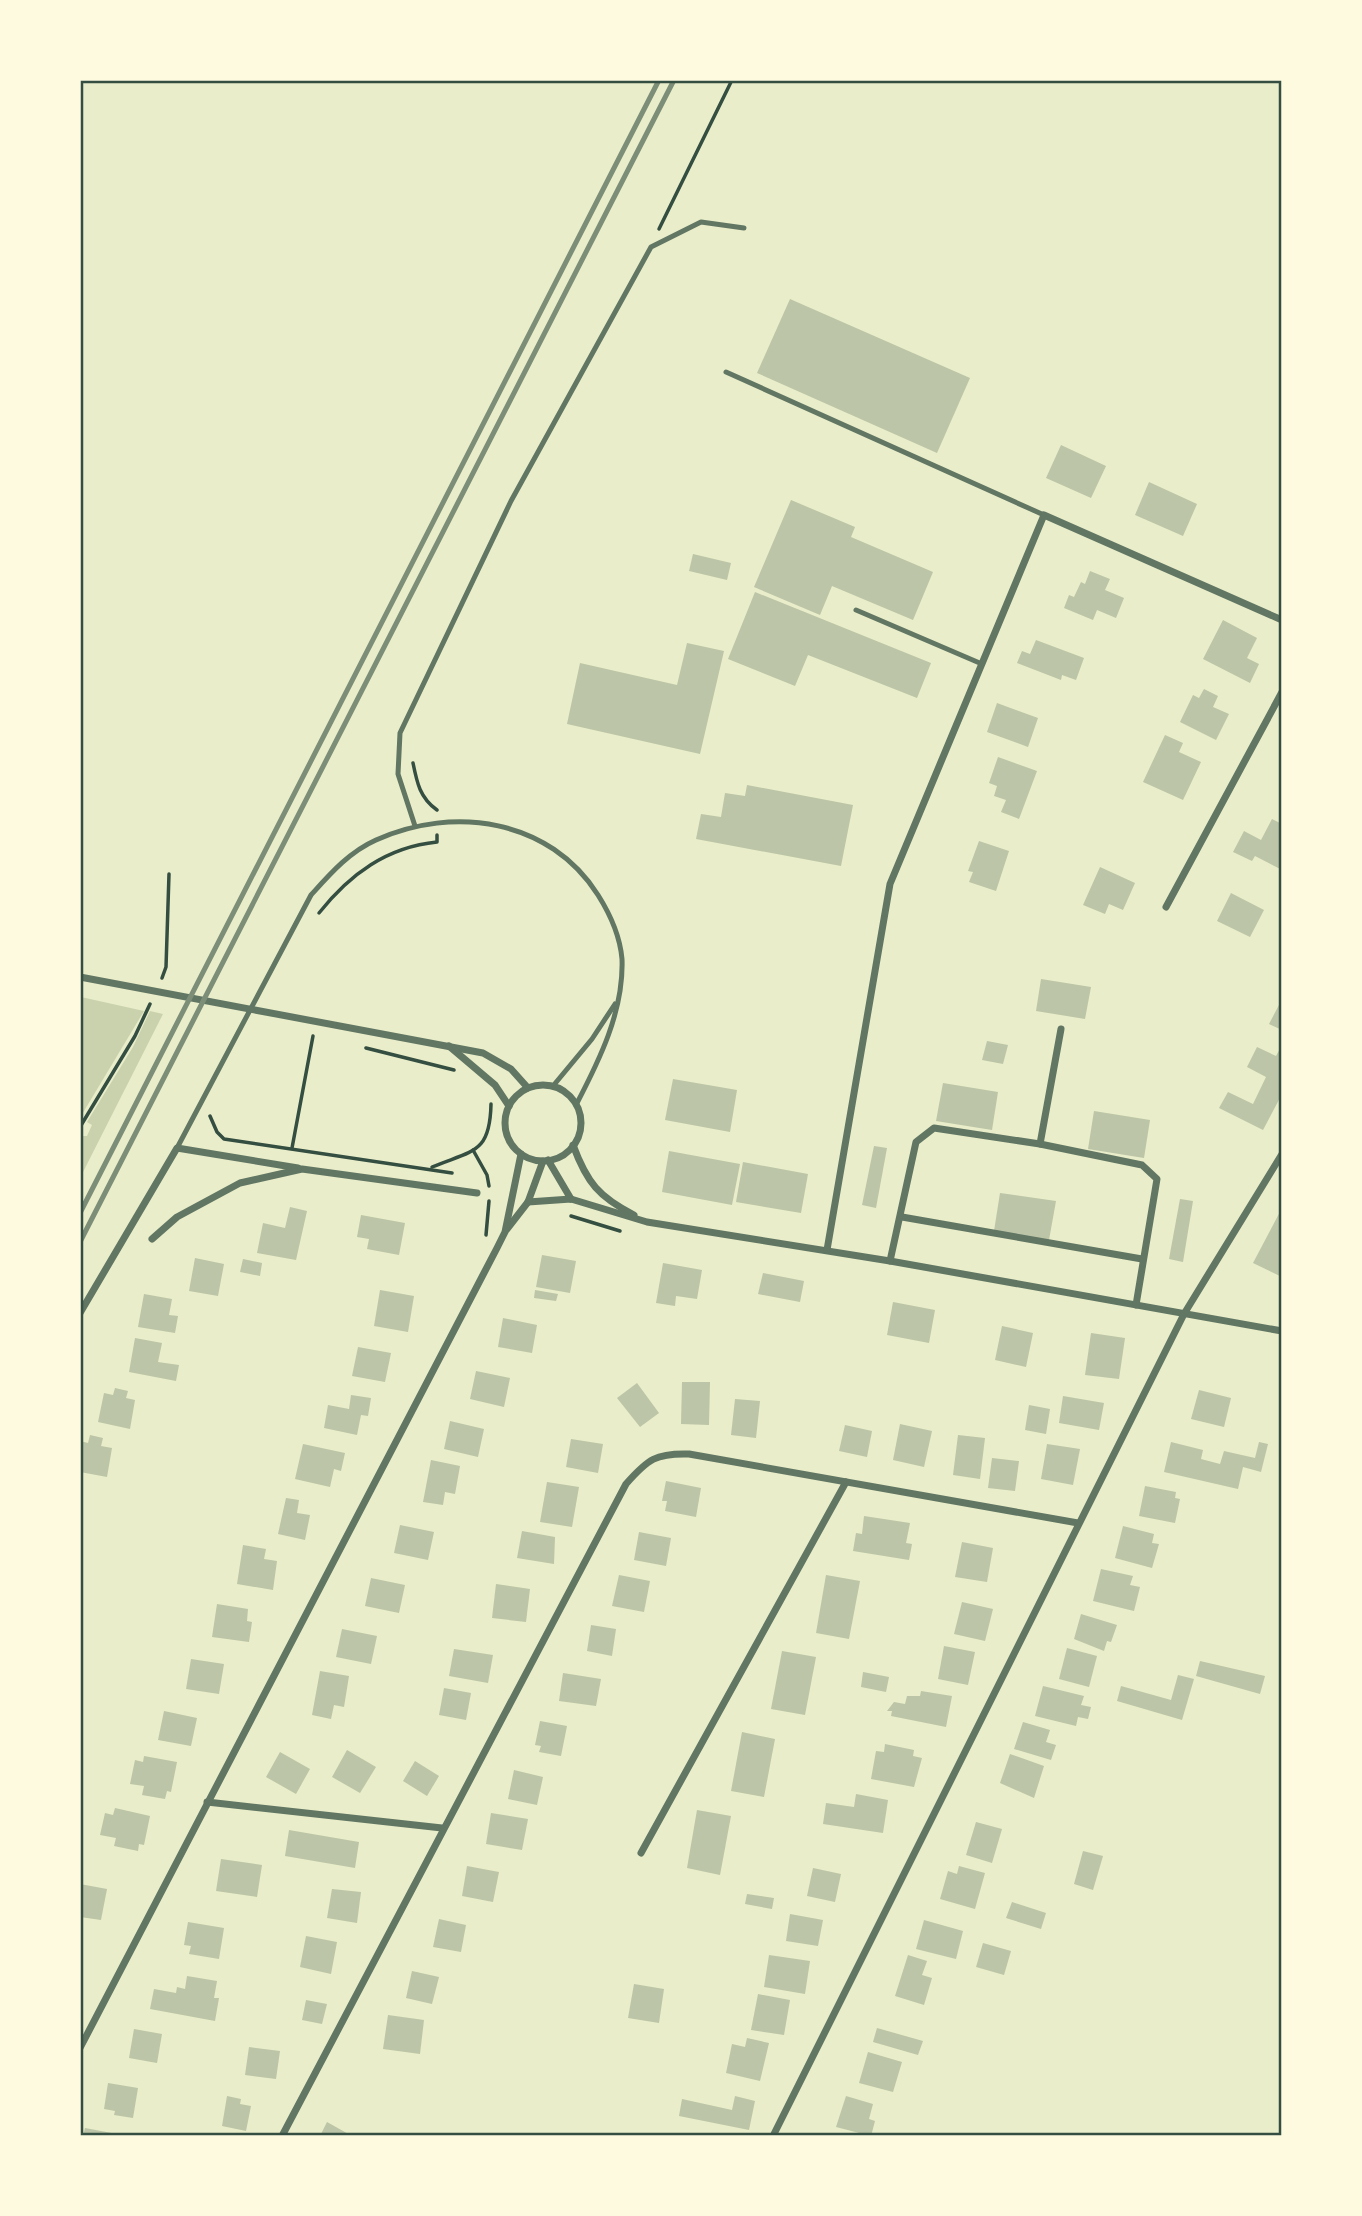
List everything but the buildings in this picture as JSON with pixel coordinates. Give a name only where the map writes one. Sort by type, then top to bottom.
[{"type":"street","points":[[827,1250],[890,884],[1044,515],[1282,620]]},
{"type":"street","points":[[1166,907],[1282,692]]},
{"type":"street","points":[[80,977],[484,1053],[511,1069],[527,1088]]},
{"type":"street","points":[[1041,1144],[1061,1029]]},
{"type":"street","points":[[448,1045],[495,1085],[509,1106]]},
{"type":"street","points":[[553,1086],[570,1097],[576,1105],[580,1126],[573,1145],[565,1153],[546,1161],[521,1154],[513,1147],[505,1127],[509,1106],[527,1088],[553,1086]]},
{"type":"street","points":[[890,1261],[902,1217],[916,1142],[934,1128],[1041,1144],[1142,1165],[1157,1179],[1136,1305]]},
{"type":"street","points":[[573,1145],[582,1170],[600,1194],[607,1201],[647,1222]]},
{"type":"street","points":[[80,1313],[177,1148],[302,1169],[477,1193]]},
{"type":"street","points":[[505,1232],[521,1154]]},
{"type":"street","points":[[773,2136],[1184,1314],[1282,1154]]},
{"type":"street","points":[[546,1161],[571,1199]]},
{"type":"street","points":[[80,2048],[505,1232],[528,1202],[546,1161]]},
{"type":"street","points":[[152,1239],[177,1217],[240,1183],[302,1169]]},
{"type":"street","points":[[528,1202],[571,1199],[647,1222],[827,1250],[1282,1331]]},
{"type":"street","points":[[902,1217],[1142,1259]]},
{"type":"street","points":[[282,2136],[442,1828],[626,1484],[643,1465],[663,1453],[690,1454],[1078,1523]]},
{"type":"street","points":[[641,1853],[846,1482]]},
{"type":"street","points":[[207,1802],[442,1828]]},
{"type":"lane","points":[[415,826],[398,774],[400,733],[511,501],[651,247],[701,222],[744,228]]},
{"type":"lane","points":[[726,372],[1044,515]]},
{"type":"lane","points":[[856,610],[982,664]]},
{"type":"lane","points":[[177,1148],[311,895],[339,864],[374,841],[415,826],[478,822],[526,833],[558,849],[586,876],[612,916],[622,958],[618,998],[602,1054],[576,1105]]},
{"type":"lane","points":[[553,1086],[592,1039],[618,998]]},
{"type":"path","points":[[651,247],[683,176],[732,80]]},
{"type":"path","points":[[316,916],[338,889],[363,868],[417,844],[437,842],[439,811],[426,803],[418,787],[412,761]]},
{"type":"path","points":[[304,1035],[325,1039]]},
{"type":"path","points":[[292,1148],[313,1036]]},
{"type":"path","points":[[362,1047],[436,1063],[463,1073]]},
{"type":"path","points":[[430,1168],[484,1142],[490,1131],[491,1101]]},
{"type":"path","points":[[211,1109],[210,1119],[224,1139],[430,1168],[453,1174]]},
{"type":"path","points":[[477,1179],[488,1182]]},
{"type":"path","points":[[569,1215],[627,1232]]},
{"type":"green space","points":[[80,997],[144,1011],[81,1116]]},
{"type":"green space","points":[[150,1011],[163,1014],[81,1176],[81,1136],[87,1136],[92,1125],[87,1122],[133,1047]]},
{"type":"railway","points":[[80,1213],[659,80]]},
{"type":"railway","points":[[80,1242],[674,80]]}]
